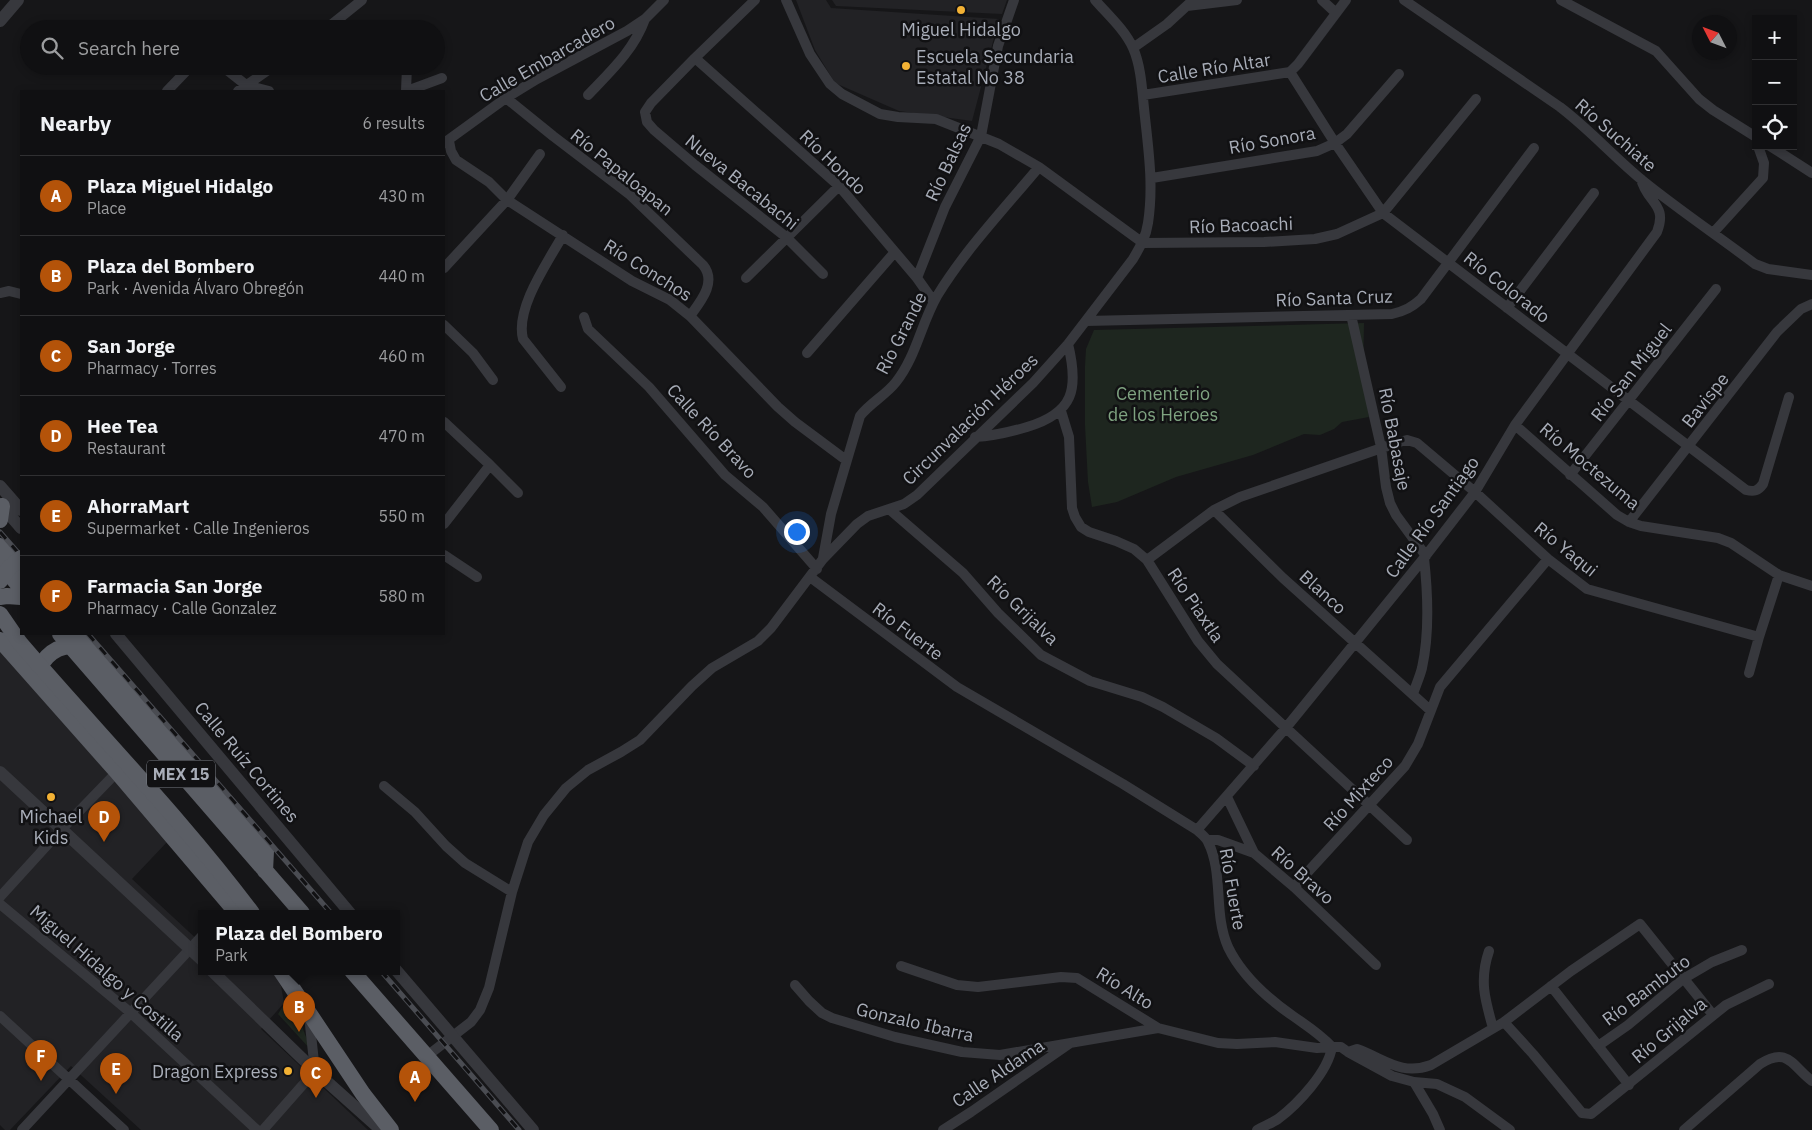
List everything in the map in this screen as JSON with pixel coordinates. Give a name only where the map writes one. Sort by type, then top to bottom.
[{"type":"highway","points":[[0,546],[20,569]]},
{"type":"highway","points":[[0,581],[9,568],[20,559]]},
{"type":"highway","points":[[0,564],[20,587]]},
{"type":"highway","points":[[0,598],[7,596],[20,597]]},
{"type":"highway","points":[[0,614],[20,643],[195,842],[250,910]]},
{"type":"highway","points":[[37,682],[39,670],[48,656],[70,637],[201,786],[255,852],[265,871]]},
{"type":"highway","name":"MEX 15","points":[[70,637],[299,910]]},
{"type":"highway","name":"MEX 15","points":[[0,640],[117,772],[229,910]]},
{"type":"highway","points":[[284,975],[363,1094],[391,1130]]},
{"type":"highway","points":[[356,975],[491,1130]]},
{"type":"highway","points":[[341,1061],[361,1080],[399,1130]]},
{"type":"highway","points":[[468,1102],[473,1130]]},
{"type":"street","points":[[0,21],[18,0]]},
{"type":"street","points":[[337,20],[362,0]]},
{"type":"street","name":"Calle Embarcadero","points":[[446,142],[506,98],[537,79],[601,46],[645,19],[664,0]]},
{"type":"street","points":[[695,58],[755,0]]},
{"type":"street","points":[[786,0],[810,54],[830,84],[842,94],[880,114],[936,119],[999,144],[1039,167],[1143,244]]},
{"type":"street","name":"Río Balsas","points":[[917,278],[945,207],[981,136],[998,46],[1014,0]]},
{"type":"street","name":"Circunvalación Héroes","points":[[427,1056],[471,1022],[480,1010],[488,988],[512,892],[528,842],[544,815],[566,788],[588,770],[640,740],[712,668],[758,641],[772,628],[823,559],[857,524],[868,516],[904,504],[916,495],[1032,383],[1068,344],[1143,244],[1148,225],[1152,178],[1143,96],[1137,61],[1125,33],[1095,0]]},
{"type":"street","points":[[1133,48],[1190,3],[1237,0]]},
{"type":"street","points":[[1322,0],[1336,13]]},
{"type":"street","name":"Calle Río Altar","points":[[1143,96],[1290,72],[1346,0]]},
{"type":"street","name":"Río Suchiate","points":[[1404,0],[1560,107],[1641,179],[1680,210],[1761,267],[1812,276]]},
{"type":"street","points":[[1561,0],[1656,51],[1699,99],[1752,137]]},
{"type":"street","points":[[588,95],[630,48],[640,34],[645,19]]},
{"type":"street","name":"Nueva Bacabachi","points":[[695,58],[651,103],[645,112],[648,122],[654,130],[695,165],[786,237],[824,274]]},
{"type":"street","name":"Río Hondo","points":[[695,58],[839,186],[917,278],[934,302]]},
{"type":"street","name":"Río Colorado","points":[[1290,72],[1383,214],[1746,490],[1755,491],[1763,484],[1789,397]]},
{"type":"street","name":"Río Sonora","points":[[1152,178],[1317,151],[1335,143],[1347,134],[1399,74]]},
{"type":"street","points":[[168,90],[182,75]]},
{"type":"street","points":[[230,75],[242,88],[260,90]]},
{"type":"street","points":[[242,88],[261,75]]},
{"type":"street","points":[[406,90],[407,75]]},
{"type":"street","points":[[409,90],[442,78]]},
{"type":"street","name":"Río Papaloapan","points":[[506,98],[638,201],[706,269],[709,279],[704,295],[690,316]]},
{"type":"street","name":"Río Bacoachi","points":[[1143,244],[1264,242],[1315,239],[1337,234],[1383,214],[1476,99]]},
{"type":"street","name":"Río Conchos","points":[[446,142],[456,160],[489,182],[507,200],[632,280],[670,300],[690,316],[778,407],[846,460]]},
{"type":"street","name":"Río Santa Cruz","points":[[1086,321],[1392,314],[1404,312],[1421,299],[1534,148]]},
{"type":"street","points":[[1713,233],[1763,178],[1764,162],[1760,150]]},
{"type":"street","points":[[1776,150],[1812,173]]},
{"type":"street","points":[[445,267],[507,200],[540,154]]},
{"type":"street","name":"Río Grande","points":[[823,559],[831,514],[860,416],[897,381],[918,343],[934,302],[961,260],[1039,167]]},
{"type":"street","name":"Calle Río Santiago","points":[[1197,830],[1254,766],[1356,643],[1475,492],[1516,424],[1657,232],[1661,222],[1661,214],[1658,207],[1643,188],[1641,179]]},
{"type":"street","points":[[746,278],[839,186]]},
{"type":"street","points":[[1507,308],[1594,193]]},
{"type":"street","points":[[561,387],[523,339],[521,323],[528,300],[562,235]]},
{"type":"street","points":[[806,353],[894,253]]},
{"type":"street","name":"Río San Miguel","points":[[1570,474],[1716,289]]},
{"type":"street","points":[[0,293],[9,291],[20,294]]},
{"type":"street","name":"Bavispe","points":[[1629,522],[1777,332],[1801,309],[1812,304]]},
{"type":"street","name":"Río Babasaje","points":[[1351,315],[1381,447],[1390,503],[1425,557],[1427,626],[1422,668],[1413,694]]},
{"type":"street","name":"Calle Río Bravo","points":[[584,317],[588,329],[649,387],[725,475],[763,507],[813,573]]},
{"type":"street","points":[[445,326],[473,353],[493,380]]},
{"type":"street","points":[[974,437],[993,436],[1033,426],[1048,420],[1061,411],[1070,397],[1073,382],[1073,368],[1068,344]]},
{"type":"street","name":"Río Piaxtla","points":[[1061,411],[1069,437],[1072,508],[1081,526],[1089,532],[1116,541],[1134,550],[1147,560],[1198,641],[1217,664],[1407,840]]},
{"type":"street","points":[[445,423],[518,493]]},
{"type":"street","name":"Río Moctezuma","points":[[1516,424],[1617,515],[1629,522],[1641,526],[1718,538],[1731,542],[1779,575],[1812,586]]},
{"type":"street","name":"Río Yaqui","points":[[1214,510],[1240,497],[1381,447],[1407,440],[1417,443],[1475,492],[1548,559],[1587,589],[1759,637]]},
{"type":"street","points":[[445,523],[490,465]]},
{"type":"street","points":[[0,486],[20,509]]},
{"type":"street","name":"Río Grijalva","points":[[889,509],[963,573],[998,612],[1041,655],[1090,681],[1142,697],[1163,707],[1216,738],[1254,766]]},
{"type":"street","points":[[1147,560],[1214,510]]},
{"type":"street","name":"Blanco","points":[[1214,510],[1283,578],[1430,710]]},
{"type":"street","points":[[1,511],[20,527]]},
{"type":"street","points":[[445,557],[476,577]]},
{"type":"street","name":"Río Mixteco","points":[[1294,887],[1405,766],[1412,756],[1440,687],[1548,559]]},
{"type":"street","name":"Río Fuerte","points":[[813,573],[957,688],[1123,784],[1197,830],[1207,840],[1213,860],[1222,928],[1228,947],[1247,977],[1258,988],[1279,1006],[1316,1032],[1332,1047],[1341,1047],[1348,1052],[1357,1049],[1399,1067],[1418,1070],[1431,1065],[1504,1022],[1551,986],[1640,924],[1683,979]]},
{"type":"street","points":[[1749,673],[1779,575]]},
{"type":"street","name":"Calle Ruíz Cortines","points":[[117,635],[347,910]]},
{"type":"street","points":[[0,772],[198,956]]},
{"type":"street","points":[[0,897],[117,772]]},
{"type":"street","points":[[384,786],[415,812],[446,846],[465,863],[512,892]]},
{"type":"street","name":"Río Bravo","points":[[1227,797],[1254,853],[1294,887],[1376,965]]},
{"type":"street","points":[[1207,840],[1218,840],[1254,853]]},
{"type":"street","name":"Miguel Hidalgo y Costilla","points":[[0,904],[131,1013],[257,1130]]},
{"type":"street","points":[[22,1130],[198,940]]},
{"type":"street","name":"Río Bambuto","points":[[1598,1046],[1628,1025],[1683,979],[1712,962],[1742,950]]},
{"type":"street","points":[[1489,952],[1485,962],[1484,996],[1493,1028]]},
{"type":"street","name":"Río Alto","points":[[901,966],[957,985],[978,987],[1061,977],[1077,978],[1158,1028],[1218,1043],[1252,1044],[1275,1042],[1317,1048],[1332,1047]]},
{"type":"street","points":[[216,975],[314,1071],[381,1130]]},
{"type":"street","points":[[400,975],[533,1130]]},
{"type":"street","points":[[1683,979],[1713,1014]]},
{"type":"street","name":"Río Grijalva","points":[[1504,1022],[1534,1054],[1582,1113],[1591,1114],[1629,1085],[1713,1014],[1740,997],[1769,984]]},
{"type":"street","name":"Gonzalo Ibarra","points":[[795,985],[809,1002],[822,1013],[832,1018],[894,1037],[962,1052],[1000,1055],[1158,1028]]},
{"type":"street","points":[[1551,986],[1629,1085]]},
{"type":"street","points":[[263,1130],[314,1071],[308,1013]]},
{"type":"street","points":[[0,1016],[124,1130]]},
{"type":"street","name":"Calle Aldama","points":[[942,1130],[972,1112],[1072,1042]]},
{"type":"street","points":[[1257,1130],[1277,1120],[1303,1095],[1324,1068],[1332,1047]]},
{"type":"street","points":[[1348,1052],[1392,1076],[1414,1082],[1437,1084],[1465,1097],[1510,1130]]},
{"type":"street","points":[[1684,1130],[1760,1064],[1770,1058],[1784,1057],[1790,1060],[1812,1081]]},
{"type":"street","points":[[1414,1082],[1440,1130]]},
{"type":"shaded area","name":"Escuela Secundaria Estatal No 38","points":[[796,0],[826,0],[831,8],[999,19],[972,121],[899,111],[835,83],[815,50]]},
{"type":"shaded area","name":"Miguel Hidalgo","points":[[832,0],[1007,0],[1002,14],[836,6]]},
{"type":"shaded area","points":[[0,650],[168,841],[132,879],[198,940],[198,975],[275,975],[281,986],[284,1003],[261,1029],[368,1130],[141,1130],[71,1066],[10,1130],[5,1130],[0,1125]]},
{"type":"green space","name":"Cementerio de los Heroes","points":[[1364,323],[1363,377],[1369,417],[1342,422],[1334,429],[1320,435],[1304,434],[1253,455],[1176,477],[1117,502],[1092,507],[1088,482],[1085,425],[1085,366],[1086,349],[1094,330]]},
{"type":"green space","points":[[290,995],[311,1050],[278,1014]]},
{"type":"railway","points":[[0,532],[20,555]]},
{"type":"railway","points":[[89,635],[328,910]]},
{"type":"railway","points":[[384,975],[519,1130]]},
{"type":"place","name":"Miguel Hidalgo","points":[[961,10]]},
{"type":"place","name":"Escuela Secundaria Estatal No 38","points":[[906,66]]},
{"type":"place","name":"Michael Kids","points":[[51,797]]},
{"type":"place","name":"Hee Tea","points":[[104,842]]},
{"type":"place","name":"Plaza del Bombero","points":[[299,1032]]},
{"type":"place","name":"Dragon Express","points":[[288,1071]]},
{"type":"place","name":"Farmacia San Jorge","points":[[41,1081]]},
{"type":"place","name":"AhorraMart","points":[[116,1094]]},
{"type":"place","name":"San Jorge","points":[[316,1098]]},
{"type":"place","name":"Plaza Miguel Hidalgo","points":[[415,1102]]}]
